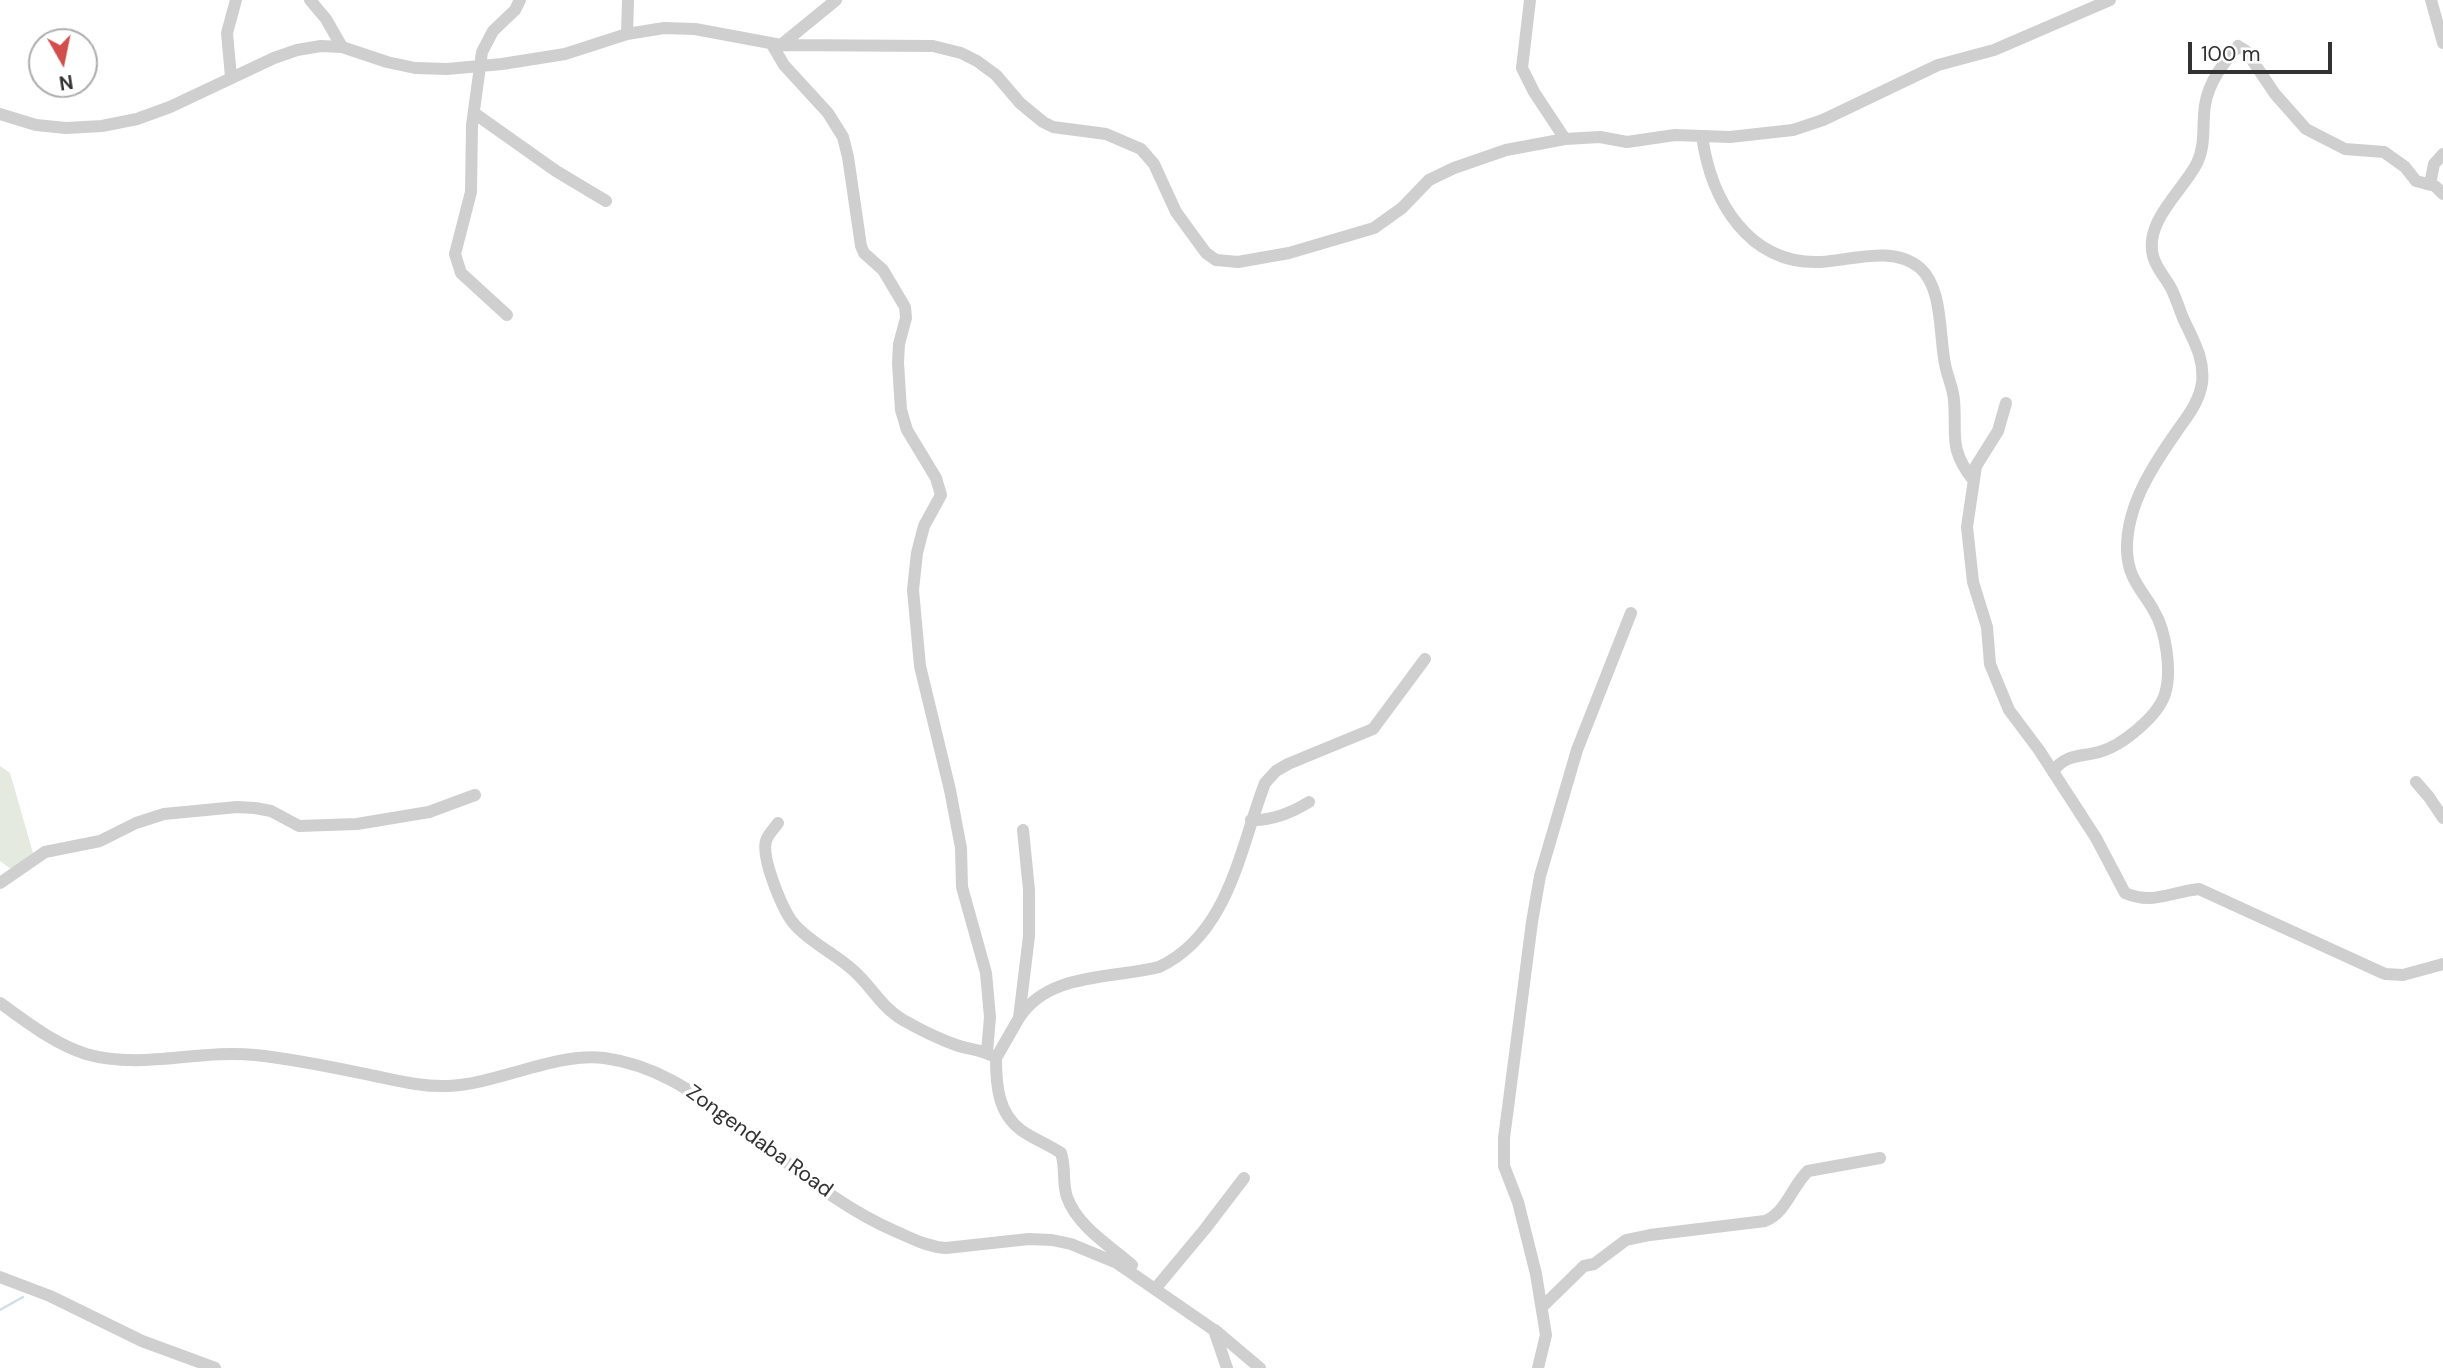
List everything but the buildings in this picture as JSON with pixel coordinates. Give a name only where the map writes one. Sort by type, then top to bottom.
[{"type":"street","points":[[231,77],[227,33],[236,0]]},
{"type":"street","points":[[310,0],[326,19],[342,47]]},
{"type":"street","points":[[507,316],[461,273],[455,254],[471,192],[470,156],[482,52],[493,31],[520,0]]},
{"type":"street","points":[[627,34],[628,0]]},
{"type":"street","points":[[776,44],[835,0]]},
{"type":"street","points":[[1530,0],[1522,68],[1534,92],[1565,139]]},
{"type":"street","points":[[0,114],[36,125],[66,128],[102,126],[137,119],[297,50],[321,46],[342,47],[415,68],[447,69],[565,54],[627,34],[664,29],[695,29],[776,44],[933,46],[961,53],[996,75],[1020,103],[1053,127],[1106,134],[1141,149],[1154,164],[1167,196],[1188,231],[1206,253],[1216,260],[1238,262],[1262,260],[1374,228],[1402,208],[1429,180],[1454,167],[1506,150],[1565,139],[1600,137],[1627,142],[1675,135],[1730,137],[1793,130],[1895,87],[1938,65],[1994,50],[2110,0]]},
{"type":"street","points":[[2431,0],[2443,43]]},
{"type":"street","points":[[776,44],[784,65],[838,127],[848,157],[861,246],[864,253],[883,270],[906,312],[898,363],[901,410],[907,430],[936,478],[941,495],[925,526],[913,590],[920,666],[950,790],[961,848],[962,887],[986,973],[996,1087],[1005,1113],[1021,1130],[1061,1153],[1065,1164],[1067,1197],[1081,1220],[1138,1270],[1143,1279]]},
{"type":"street","points":[[2053,772],[2058,763],[2065,759],[2103,751],[2130,735],[2159,706],[2165,694],[2168,666],[2163,640],[2156,613],[2132,578],[2127,550],[2128,527],[2146,481],[2197,400],[2202,384],[2202,370],[2198,348],[2171,288],[2154,260],[2152,240],[2158,222],[2199,159],[2207,96],[2218,71],[2238,46],[2246,51],[2275,94],[2306,129],[2345,149],[2384,152],[2405,167],[2416,181],[2430,184],[2443,194]]},
{"type":"street","points":[[474,113],[556,171],[606,201]]},
{"type":"street","points":[[1702,136],[1711,181],[1740,228],[1757,243],[1793,259],[1819,262],[1873,255],[1905,259],[1917,265],[1929,277],[1954,400],[1954,443],[1957,456],[1973,480]]},
{"type":"street","points":[[2430,184],[2434,164],[2443,154]]},
{"type":"street","points":[[2006,403],[1998,431],[1976,466],[1967,527],[1973,582],[1987,632],[1990,664],[2009,710],[2096,838],[2125,893],[2139,899],[2156,899],[2177,892],[2199,890],[2385,974],[2403,975],[2443,964]]},
{"type":"street","points":[[1538,1368],[1546,1335],[1542,1307],[1518,1202],[1504,1166],[1504,1138],[1531,922],[1540,876],[1577,750],[1631,613]]},
{"type":"street","points":[[992,1055],[1031,1002],[1059,986],[1159,967],[1189,946],[1215,918],[1226,898],[1265,783],[1276,771],[1373,729],[1425,659]]},
{"type":"street","points":[[2416,782],[2443,818]]},
{"type":"street","points":[[0,883],[45,852],[100,841],[136,823],[164,814],[256,807],[271,811],[299,826],[357,824],[429,812],[475,795]]},
{"type":"street","points":[[1251,820],[1264,820],[1291,813],[1309,802]]},
{"type":"street","points":[[778,823],[767,838],[766,852],[781,900],[795,925],[822,949],[841,959],[903,1020],[957,1046],[992,1055]]},
{"type":"street","points":[[1019,1018],[1029,916],[1023,830]]},
{"type":"street","name":"Zongendaba Road","points":[[0,1003],[49,1037],[85,1054],[114,1059],[152,1060],[213,1054],[254,1055],[421,1085],[449,1086],[478,1082],[575,1058],[601,1058],[627,1063],[659,1073],[687,1087],[827,1193],[882,1226],[933,1248],[1029,1239],[1071,1244],[1117,1263],[1143,1279],[1214,1330],[1260,1368]]},
{"type":"street","points":[[1542,1307],[1584,1266],[1594,1264],[1626,1240],[1765,1221],[1783,1208],[1808,1171],[1880,1158]]},
{"type":"street","points":[[1155,1289],[1244,1178]]},
{"type":"street","points":[[0,1277],[50,1296],[142,1341],[215,1368]]},
{"type":"street","points":[[1214,1330],[1227,1368]]},
{"type":"shaded area","points":[[0,766],[10,773],[33,853],[18,874],[0,861]]},
{"type":"waterway","points":[[0,1310],[23,1297]]}]
